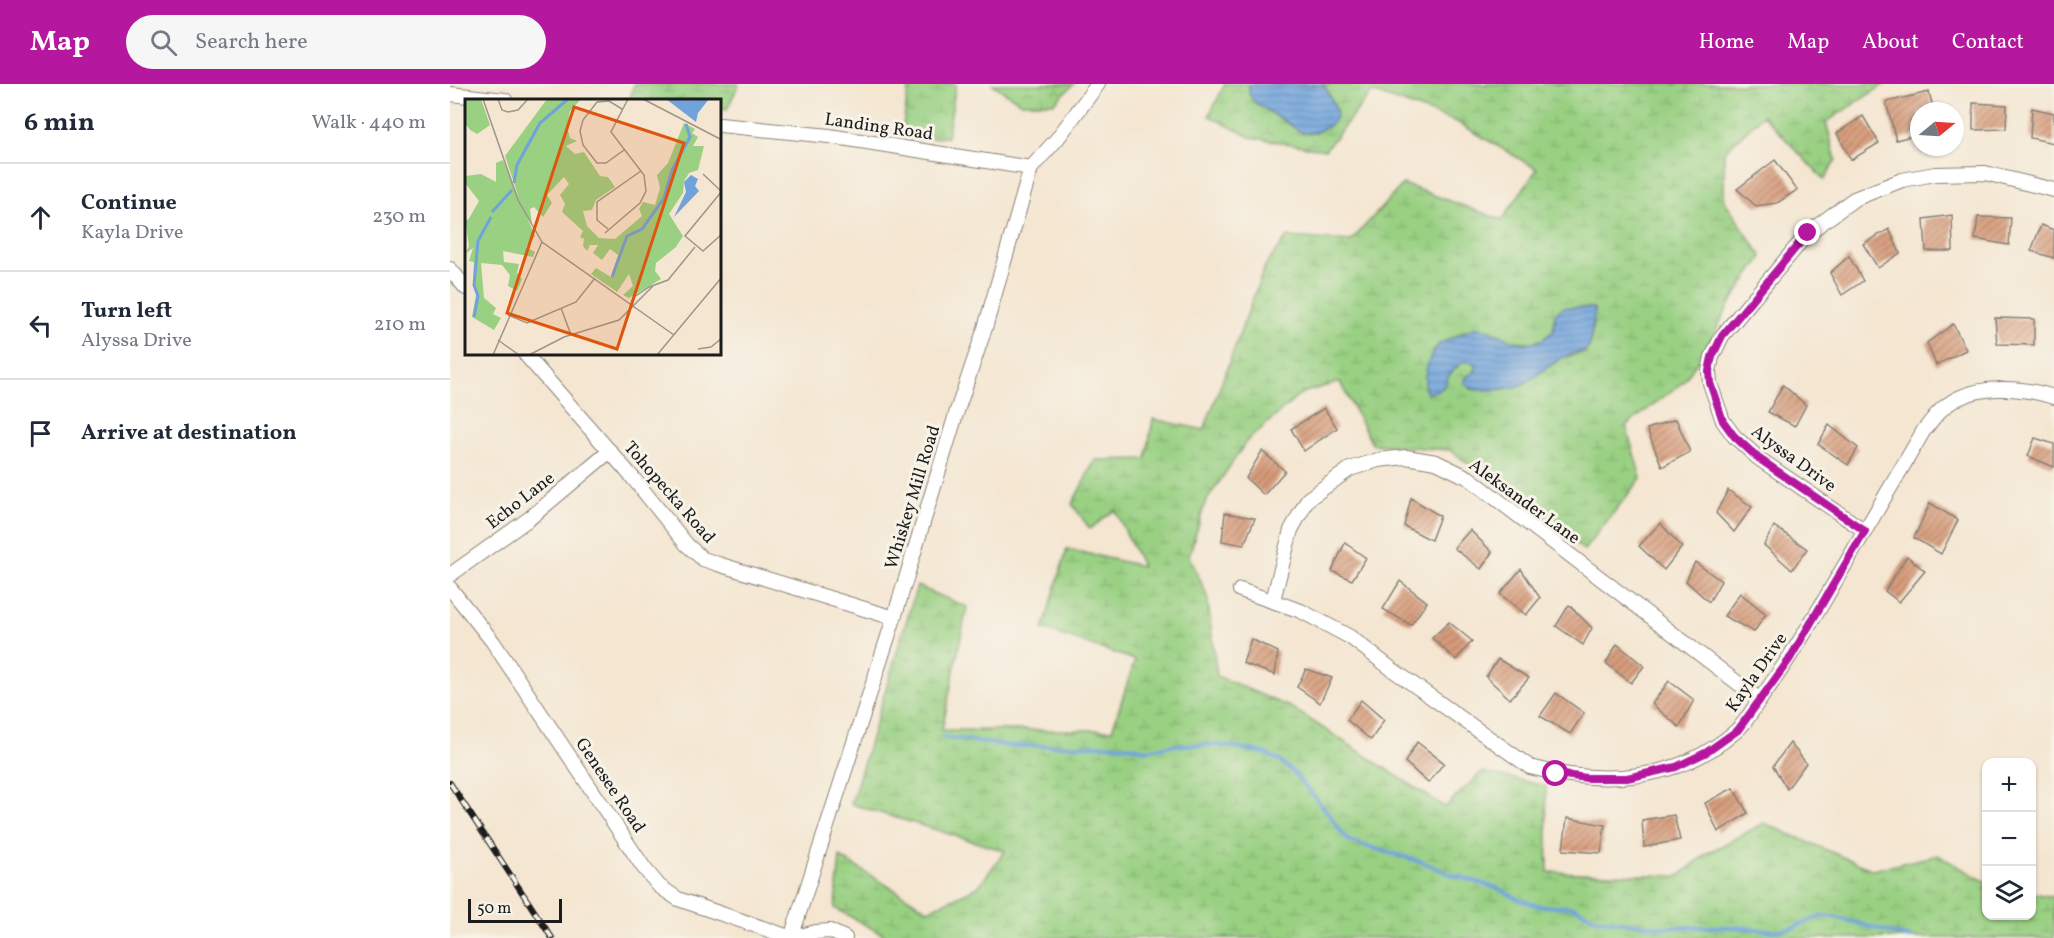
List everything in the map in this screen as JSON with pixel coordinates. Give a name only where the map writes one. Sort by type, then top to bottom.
[{"type":"street","name":"Whiskey Mill Road","points":[[792,938],[985,328],[1031,168],[1057,139],[1098,84]]},
{"type":"street","points":[[450,94],[497,99]]},
{"type":"street","name":"Landing Road","points":[[722,125],[829,136],[1031,168]]},
{"type":"street","name":"Alyssa Drive","points":[[1865,531],[1758,458],[1734,436],[1723,421],[1710,383],[1709,371],[1712,357],[1722,336],[1808,233],[1854,199],[1902,180],[1935,174],[1985,173],[2054,190]]},
{"type":"street","points":[[450,269],[465,287]]},
{"type":"street","name":"Tohopecka Road","points":[[527,356],[610,451],[687,545],[703,559],[894,618]]},
{"type":"street","name":"Kayla Drive","points":[[1240,590],[1273,600],[1350,637],[1530,767],[1556,774],[1587,778],[1627,778],[1676,767],[1707,752],[1738,730],[1789,660],[1924,430],[1943,408],[1962,397],[2003,389],[2026,390],[2054,397]]},
{"type":"street","name":"Echo Lane","points":[[450,575],[530,518],[610,451]]},
{"type":"street","name":"Aleksander Lane","points":[[1273,600],[1291,530],[1308,499],[1350,469],[1378,460],[1406,457],[1436,462],[1469,478],[1760,700]]},
{"type":"street","name":"Genesee Road","points":[[450,588],[493,642],[652,879],[678,898],[792,938]]},
{"type":"street","points":[[792,938],[830,931],[846,938]]},
{"type":"green space","points":[[634,84],[739,84],[727,109],[722,108],[722,99],[630,99]]},
{"type":"green space","points":[[909,84],[956,84],[947,137],[901,140]]},
{"type":"green space","points":[[992,84],[1074,84],[1054,103],[1021,103]]},
{"type":"green space","points":[[1225,84],[1249,84],[1249,93],[1309,134],[1326,127],[1337,112],[1323,84],[1885,84],[1826,122],[1836,160],[1824,180],[1763,115],[1724,152],[1724,200],[1762,257],[1730,303],[1705,351],[1683,382],[1626,426],[1641,478],[1584,550],[1450,450],[1372,444],[1340,382],[1302,393],[1246,442],[1205,503],[1189,556],[1207,595],[1217,676],[1292,708],[1445,807],[1482,772],[1546,786],[1548,872],[1679,876],[1706,854],[1764,823],[1873,870],[1938,855],[1982,880],[1982,920],[2036,920],[2036,894],[2054,897],[2054,938],[889,938],[835,908],[840,857],[928,910],[978,887],[1005,851],[851,804],[917,586],[967,607],[942,730],[1112,730],[1135,660],[1043,629],[1067,549],[1142,566],[1115,510],[1090,529],[1072,504],[1095,460],[1146,459],[1153,419],[1204,430],[1265,266],[1287,237],[1351,241],[1403,184],[1502,220],[1537,169],[1457,122],[1372,92],[1325,150],[1250,137],[1209,116]],"holes":[[[1554,319],[1594,322],[1590,345],[1585,352],[1562,358],[1523,384],[1507,388],[1471,389],[1464,379],[1475,371],[1477,364],[1462,362],[1450,374],[1424,388],[1428,366],[1439,344],[1474,328],[1487,330],[1510,341],[1532,342],[1540,341],[1554,331]]]},
{"type":"water","points":[[1249,84],[1323,84],[1334,104],[1336,116],[1334,121],[1325,128],[1303,133],[1254,102],[1249,93]]},
{"type":"water","points":[[1564,307],[1593,308],[1595,311],[1590,345],[1585,352],[1559,359],[1523,384],[1498,390],[1477,390],[1464,384],[1464,379],[1475,371],[1477,364],[1462,362],[1450,374],[1443,388],[1427,394],[1426,369],[1439,344],[1475,328],[1490,330],[1520,342],[1529,343],[1540,340],[1554,331],[1555,313]]},
{"type":"building","points":[[1929,92],[1932,102],[1910,102],[1910,136],[1896,140],[1886,102]]},
{"type":"building","points":[[1973,103],[2007,105],[2006,129],[1973,130]]},
{"type":"building","points":[[2032,108],[2054,113],[2054,143],[2030,138]]},
{"type":"building","points":[[1863,116],[1879,143],[1851,160],[1837,133]]},
{"type":"building","points":[[1775,160],[1797,190],[1777,203],[1756,206],[1737,189]]},
{"type":"building","points":[[1952,215],[1953,251],[1926,251],[1924,219]]},
{"type":"building","points":[[1978,217],[2011,218],[2009,245],[1975,239]]},
{"type":"building","points":[[2041,225],[2054,230],[2054,258],[2031,251]]},
{"type":"building","points":[[1889,229],[1900,253],[1878,268],[1863,244]]},
{"type":"building","points":[[1849,256],[1863,281],[1842,295],[1830,273]]},
{"type":"building","points":[[1995,318],[2034,319],[2034,345],[1997,344]]},
{"type":"building","points":[[1953,324],[1966,350],[1936,365],[1927,343]]},
{"type":"building","points":[[1783,385],[1806,405],[1795,426],[1768,412]]},
{"type":"building","points":[[1324,408],[1337,428],[1304,451],[1291,429]]},
{"type":"building","points":[[1676,419],[1690,452],[1662,467],[1647,429]]},
{"type":"building","points":[[1829,425],[1858,448],[1848,465],[1818,444]]},
{"type":"building","points":[[2035,438],[2054,444],[2054,467],[2028,456]]},
{"type":"building","points":[[1262,451],[1285,471],[1264,495],[1246,478]]},
{"type":"building","points":[[1728,490],[1752,507],[1734,532],[1716,513]]},
{"type":"building","points":[[1411,498],[1440,516],[1431,540],[1404,526]]},
{"type":"building","points":[[1930,503],[1958,520],[1941,554],[1914,538]]},
{"type":"building","points":[[1225,513],[1255,518],[1244,545],[1222,541]]},
{"type":"building","points":[[1660,523],[1682,547],[1664,570],[1639,546]]},
{"type":"building","points":[[1774,526],[1807,549],[1792,570],[1764,545]]},
{"type":"building","points":[[1470,530],[1492,552],[1481,569],[1454,548]]},
{"type":"building","points":[[1345,543],[1366,558],[1352,580],[1332,571]]},
{"type":"building","points":[[1907,556],[1925,571],[1899,602],[1885,591]]},
{"type":"building","points":[[1695,562],[1721,581],[1709,602],[1686,581]]},
{"type":"building","points":[[1521,569],[1540,598],[1526,615],[1500,594]]},
{"type":"building","points":[[1400,581],[1427,602],[1411,625],[1383,609]]},
{"type":"building","points":[[1740,593],[1766,614],[1754,632],[1724,616]]},
{"type":"building","points":[[1569,605],[1592,628],[1583,645],[1556,626]]},
{"type":"building","points":[[1449,622],[1472,641],[1456,660],[1432,638]]},
{"type":"building","points":[[1251,639],[1278,652],[1275,675],[1243,663]]},
{"type":"building","points":[[1617,644],[1644,666],[1631,683],[1606,663]]},
{"type":"building","points":[[1498,659],[1529,678],[1510,699],[1486,677]]},
{"type":"building","points":[[1306,669],[1332,678],[1320,703],[1297,687]]},
{"type":"building","points":[[1669,681],[1694,700],[1679,727],[1652,704]]},
{"type":"building","points":[[1556,693],[1584,713],[1570,734],[1540,716]]},
{"type":"building","points":[[1361,700],[1384,720],[1371,740],[1347,720]]},
{"type":"building","points":[[1417,742],[1444,763],[1428,783],[1405,762]]},
{"type":"building","points":[[1790,743],[1806,763],[1787,789],[1773,766]]},
{"type":"building","points":[[1733,788],[1748,813],[1718,832],[1705,803]]},
{"type":"building","points":[[1674,815],[1680,840],[1644,847],[1642,820]]},
{"type":"building","points":[[1567,818],[1605,825],[1601,853],[1563,850]]},
{"type":"waterway","points":[[942,737],[1010,746],[1111,745],[1146,750],[1174,745],[1214,745],[1264,753],[1280,761],[1296,775],[1349,841],[1425,863],[1450,874],[1497,888],[1520,900],[1539,906],[1574,907],[1597,919],[1663,927],[1734,927],[1777,931],[1792,928],[1822,916],[1835,917],[1910,938]]},
{"type":"railway","points":[[450,783],[552,938]]},
{"type":"route","points":[[1556,774],[1587,778],[1627,778],[1676,767],[1707,752],[1738,730],[1789,660],[1865,531],[1758,458],[1734,436],[1723,421],[1710,383],[1709,371],[1712,357],[1722,336],[1808,233]]}]
